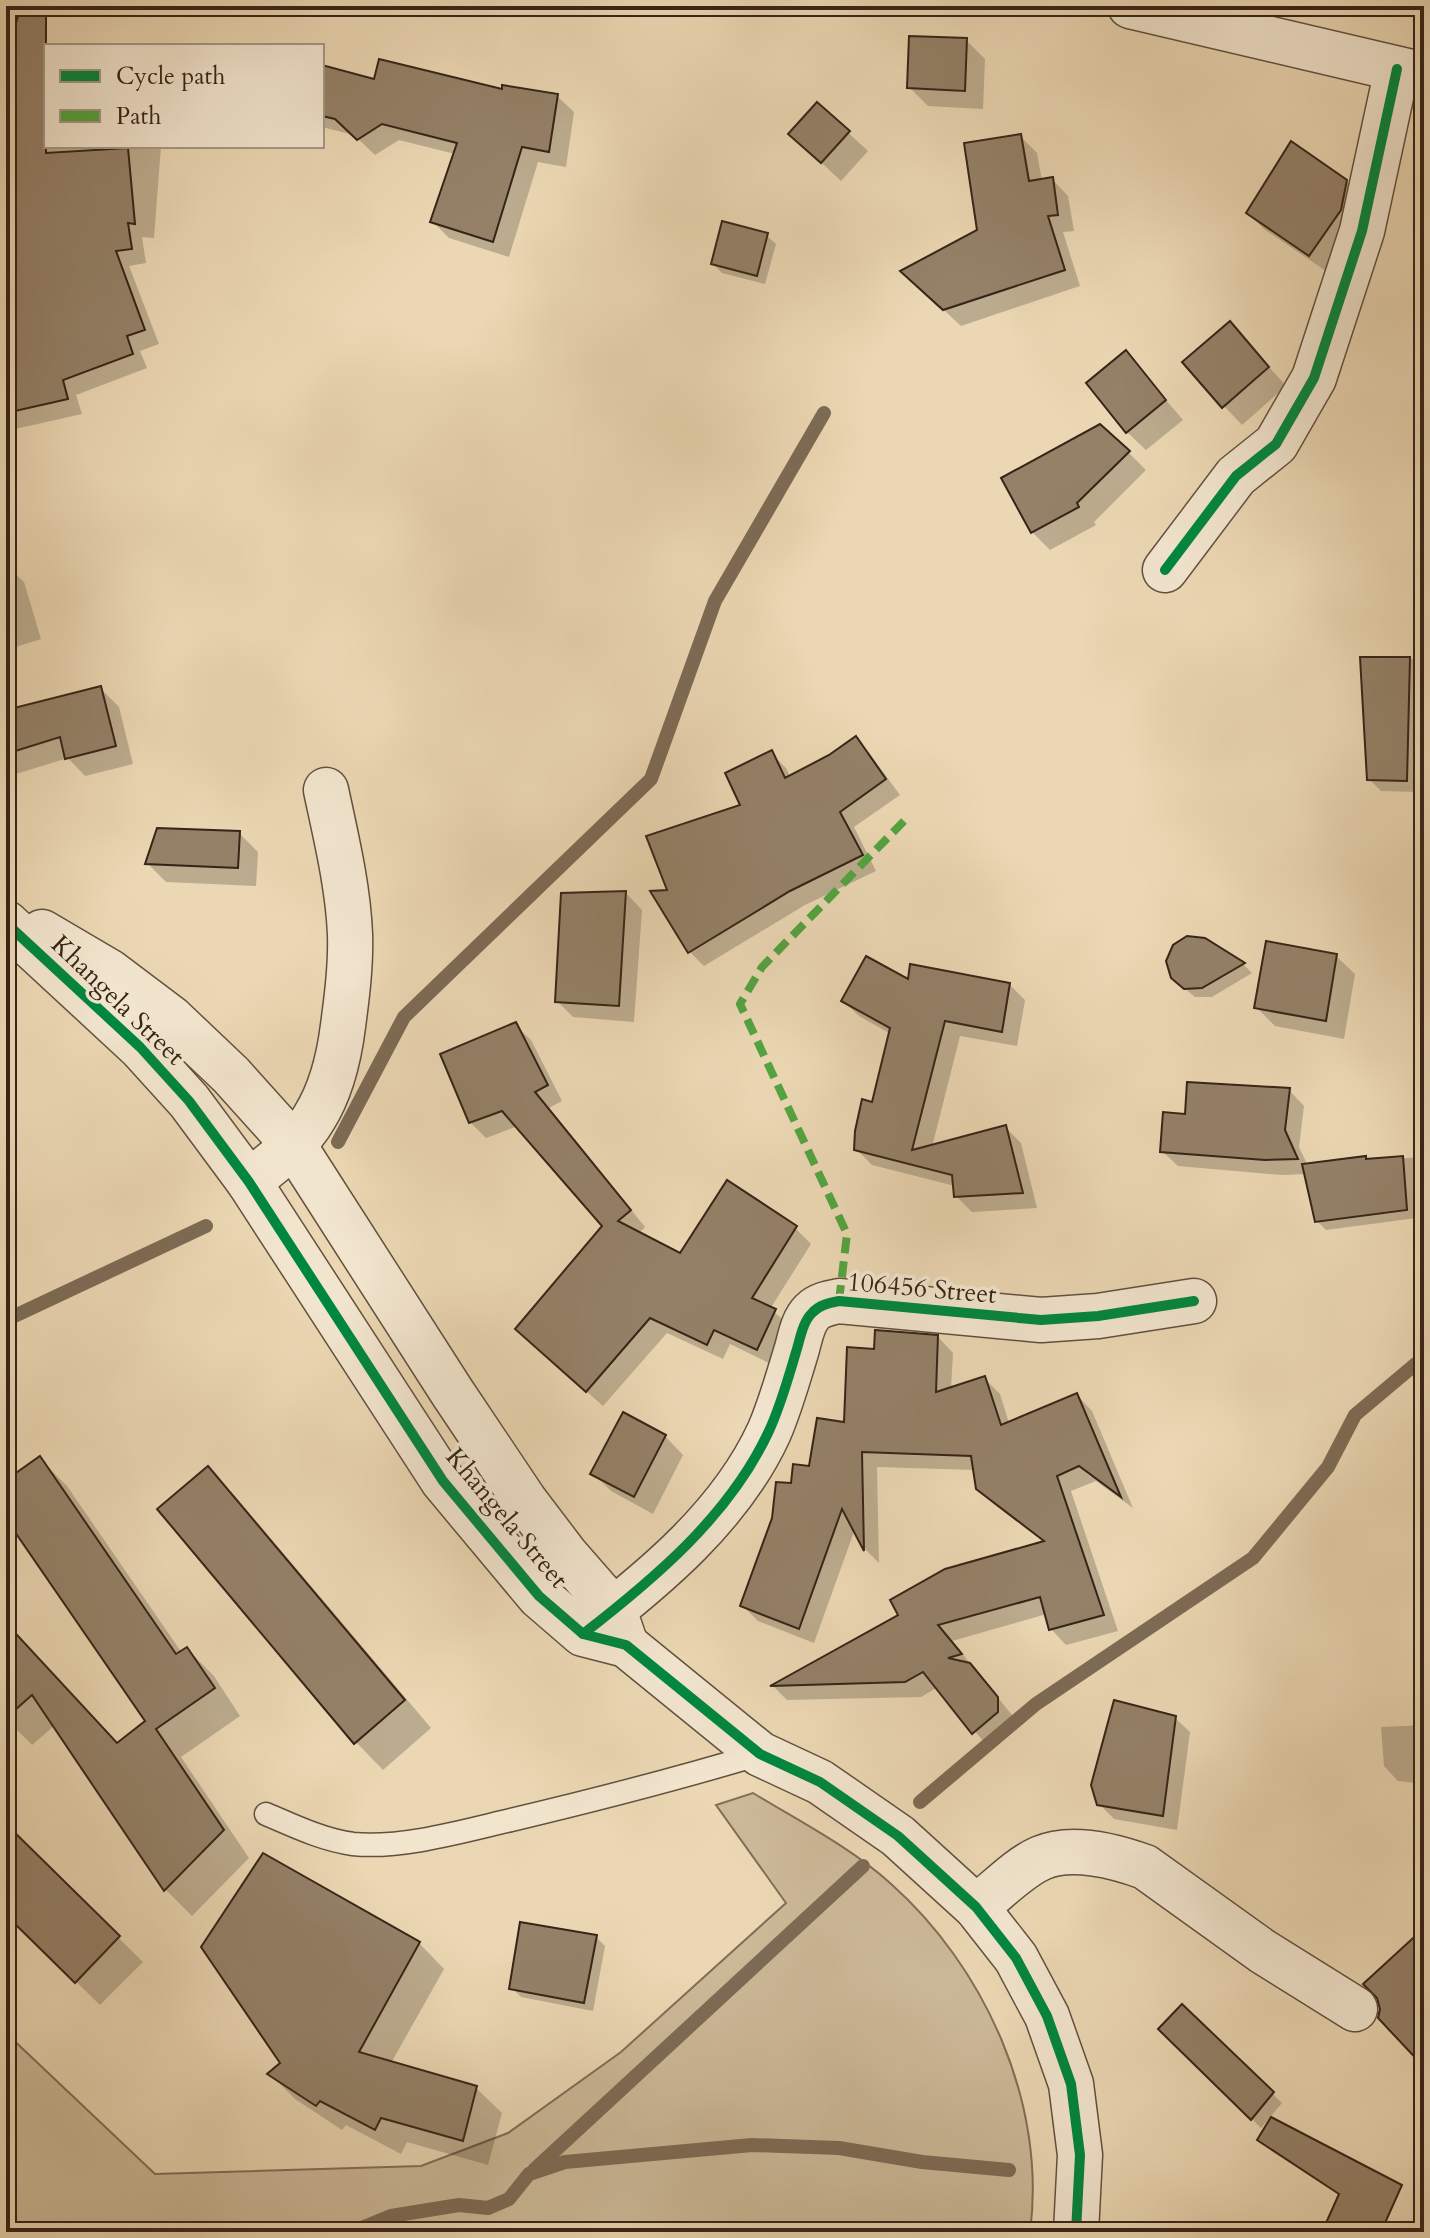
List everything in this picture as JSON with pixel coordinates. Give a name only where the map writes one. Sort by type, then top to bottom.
[{"type":"street","points":[[1130,6],[1410,72],[1314,378],[1276,444],[1236,476],[1165,570]]},
{"type":"street","points":[[249,1182],[293,1144],[313,1121],[327,1095],[340,1048],[350,934],[341,862],[326,790]]},
{"type":"street","name":"Khangela Street","points":[[6,916],[59,940],[110,972],[171,1018],[231,1075],[293,1144],[452,1392],[525,1501],[566,1555],[608,1629]]},
{"type":"street","name":"Khangela Street","points":[[6,923],[140,1047],[189,1101],[249,1182],[443,1481],[539,1596],[608,1629],[760,1754],[820,1782],[898,1836],[976,1907],[1016,1958],[1047,2016],[1071,2084],[1080,2155],[1076,2232]]},
{"type":"street","name":"106456 Street","points":[[608,1629],[699,1532],[750,1469],[770,1430],[802,1330],[811,1313],[826,1303],[853,1302],[1041,1320],[1098,1316],[1194,1301]]},
{"type":"street","points":[[976,1907],[1039,1858],[1078,1852],[1132,1862],[1145,1867],[1262,1951],[1355,2009]]},
{"type":"lane","points":[[266,1814],[313,1833],[353,1844],[406,1841],[465,1831],[654,1786],[760,1754]]},
{"type":"shaded area","points":[[753,1793],[824,1835],[890,1883],[924,1917],[981,1997],[1002,2041],[1018,2087],[1029,2135],[1033,2184],[1030,2232],[629,2232],[622,2224],[561,2232],[6,2232],[6,2033],[155,2174],[421,2166],[508,2133],[621,2052],[786,1903],[716,1805]]},
{"type":"building","points":[[21,6],[46,6],[46,153],[128,148],[135,224],[128,223],[132,249],[116,251],[145,330],[127,336],[133,354],[63,380],[68,399],[6,413],[6,37],[12,37]]},
{"type":"building","points":[[909,36],[967,38],[965,91],[907,88]]},
{"type":"building","points":[[379,59],[502,89],[502,85],[558,94],[549,152],[522,147],[493,242],[430,222],[457,143],[382,124],[357,140],[335,119],[324,116],[324,66],[374,79]]},
{"type":"building","points":[[817,102],[850,131],[821,163],[788,134]]},
{"type":"building","points":[[1021,134],[1029,181],[1053,177],[1058,215],[1048,216],[1065,270],[943,310],[900,271],[977,230],[964,143]]},
{"type":"building","points":[[1291,141],[1347,180],[1341,210],[1309,256],[1246,213]]},
{"type":"building","points":[[722,221],[768,233],[757,276],[711,264]]},
{"type":"building","points":[[1230,321],[1269,367],[1222,408],[1182,362]]},
{"type":"building","points":[[1126,350],[1166,400],[1126,433],[1086,383]]},
{"type":"building","points":[[1100,424],[1130,451],[1077,503],[1079,507],[1031,533],[1001,478]]},
{"type":"building","points":[[1360,657],[1410,657],[1407,781],[1367,780]]},
{"type":"building","points":[[101,686],[116,746],[65,759],[60,737],[6,754],[6,710]]},
{"type":"building","points":[[856,736],[886,779],[840,812],[863,855],[790,891],[688,953],[650,891],[667,890],[646,836],[740,805],[725,773],[772,750],[785,778],[829,755]]},
{"type":"building","points":[[157,828],[240,831],[238,868],[145,864]]},
{"type":"building","points":[[626,891],[619,1006],[555,1002],[561,893]]},
{"type":"building","points":[[1187,936],[1205,938],[1245,963],[1202,988],[1184,989],[1171,978],[1166,961],[1173,945]]},
{"type":"building","points":[[1266,941],[1337,954],[1326,1021],[1254,1008]]},
{"type":"building","points":[[866,956],[908,979],[910,964],[1010,983],[1002,1032],[945,1021],[912,1150],[1006,1125],[1023,1193],[954,1197],[952,1175],[854,1150],[862,1099],[872,1102],[890,1028],[841,1001]]},
{"type":"building","points":[[516,1022],[548,1085],[535,1092],[631,1210],[618,1221],[680,1253],[727,1180],[797,1226],[752,1298],[776,1309],[757,1350],[714,1330],[707,1345],[650,1318],[586,1392],[515,1329],[602,1226],[502,1111],[469,1123],[440,1054]]},
{"type":"building","points":[[1187,1082],[1290,1088],[1285,1130],[1298,1159],[1265,1160],[1160,1152],[1163,1112],[1185,1114]]},
{"type":"building","points":[[1366,1156],[1366,1159],[1403,1156],[1407,1210],[1315,1222],[1302,1164]]},
{"type":"building","points":[[875,1330],[938,1335],[936,1392],[985,1376],[1001,1425],[1077,1393],[1121,1497],[1079,1466],[1057,1476],[1104,1615],[1049,1630],[1040,1597],[938,1625],[962,1654],[948,1658],[970,1663],[998,1697],[998,1712],[972,1734],[923,1672],[905,1682],[770,1686],[898,1615],[890,1600],[945,1569],[1044,1541],[976,1489],[971,1456],[862,1452],[864,1551],[842,1509],[799,1629],[740,1606],[772,1518],[776,1482],[791,1483],[793,1464],[809,1466],[817,1418],[844,1422],[847,1347],[874,1349]]},
{"type":"building","points":[[623,1412],[666,1435],[634,1497],[590,1474]]},
{"type":"building","points":[[40,1456],[176,1654],[187,1647],[215,1688],[156,1729],[224,1830],[164,1891],[32,1695],[6,1718],[6,1623],[117,1743],[145,1721],[6,1519],[6,1480]]},
{"type":"building","points":[[208,1466],[405,1700],[354,1744],[157,1509]]},
{"type":"building","points":[[1114,1700],[1176,1716],[1163,1816],[1097,1805],[1091,1785]]},
{"type":"building","points":[[6,1824],[120,1936],[75,1983],[6,1915]]},
{"type":"building","points":[[263,1853],[420,1942],[359,2052],[477,2086],[463,2141],[381,2118],[375,2130],[320,2101],[316,2106],[267,2074],[280,2063],[201,1947]]},
{"type":"building","points":[[520,1922],[597,1935],[584,2003],[509,1989]]},
{"type":"building","points":[[1424,1928],[1424,2067],[1378,2018],[1380,2009],[1377,1998],[1363,1984]]},
{"type":"building","points":[[1182,2004],[1274,2092],[1251,2120],[1158,2029]]},
{"type":"building","points":[[1271,2117],[1402,2185],[1381,2232],[1322,2232],[1339,2194],[1257,2140]]},
{"type":"waterway","points":[[338,1142],[404,1017],[651,779],[715,601],[824,413]]},
{"type":"waterway","points":[[6,1320],[206,1226]]},
{"type":"waterway","points":[[920,1802],[1036,1704],[1253,1558],[1328,1467],[1355,1415],[1424,1357]]},
{"type":"waterway","points":[[534,2170],[863,1866]]},
{"type":"waterway","points":[[352,2232],[391,2216],[459,2205],[488,2208],[509,2199],[529,2174],[565,2162],[752,2145],[839,2148],[922,2162],[1009,2170]]},
{"type":"marked path","points":[[839,1301],[847,1234],[740,1004],[762,967],[904,821]]},
{"type":"cycle path","points":[[1165,570],[1236,476],[1276,444],[1314,378],[1362,231],[1397,69]]},
{"type":"cycle path","points":[[6,923],[140,1047],[189,1101],[249,1182],[443,1481],[539,1596],[583,1634],[626,1645],[760,1754],[820,1782],[898,1836],[976,1907],[1016,1958],[1047,2016],[1071,2084],[1080,2155],[1076,2232]]},
{"type":"cycle path","points":[[583,1634],[688,1544],[733,1492],[772,1423],[806,1322],[821,1306],[839,1301],[1041,1320],[1098,1316],[1194,1301]]}]
